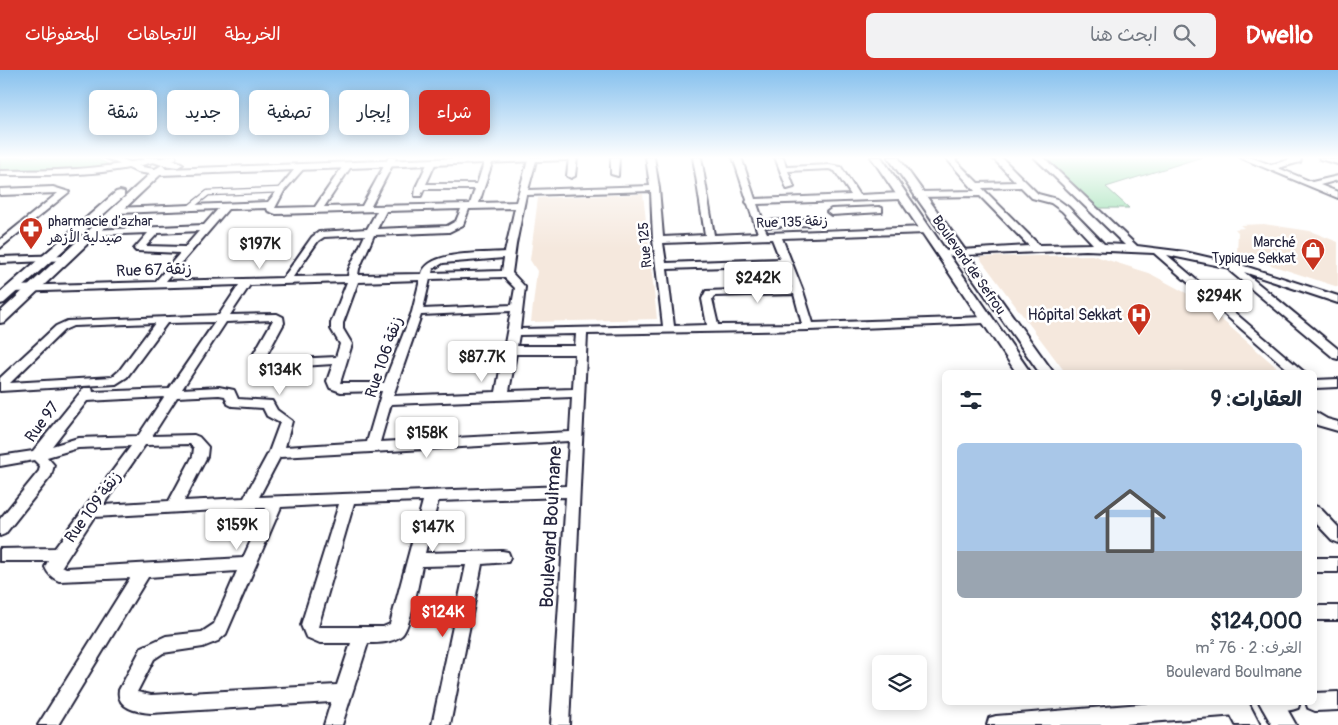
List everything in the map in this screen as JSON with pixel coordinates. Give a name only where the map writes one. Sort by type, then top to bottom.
[{"type":"street","points":[[0,300],[129,188]]},
{"type":"street","points":[[0,319],[118,210],[137,188]]},
{"type":"street","points":[[272,206],[283,188]]},
{"type":"street","points":[[318,210],[333,188]]},
{"type":"street","points":[[365,209],[376,188]]},
{"type":"street","points":[[421,188],[419,191],[461,188]]},
{"type":"street","points":[[285,282],[318,236],[333,232],[454,228],[460,224],[479,188]]},
{"type":"street","points":[[502,396],[520,287],[508,274],[508,255],[525,188]]},
{"type":"street","points":[[523,193],[655,188]]},
{"type":"street","name":"Rue 125","points":[[655,188],[658,240],[669,330]]},
{"type":"street","points":[[702,188],[710,238]]},
{"type":"street","points":[[746,188],[763,236]]},
{"type":"street","points":[[850,188],[856,197]]},
{"type":"street","name":"Boulevard de Sefrou","points":[[896,188],[944,254],[989,325],[1022,370]]},
{"type":"street","name":"Boulevard de Sefrou","points":[[913,188],[1044,370]]},
{"type":"street","points":[[918,195],[978,189],[1026,188],[1038,198],[1058,203],[1102,247]]},
{"type":"street","points":[[1071,188],[1135,248]]},
{"type":"street","points":[[1320,188],[1338,195]]},
{"type":"street","points":[[978,189],[1038,250]]},
{"type":"street","points":[[0,192],[53,190],[65,192],[0,245]]},
{"type":"street","points":[[750,202],[901,196]]},
{"type":"street","points":[[823,199],[838,223],[879,210]]},
{"type":"street","points":[[272,206],[271,209],[276,211],[519,205]]},
{"type":"street","points":[[158,284],[226,206]]},
{"type":"street","points":[[118,210],[272,206]]},
{"type":"street","points":[[383,208],[370,231],[354,269],[353,280],[337,324],[337,329],[346,344],[333,381],[338,387],[348,388],[390,386]]},
{"type":"street","points":[[759,224],[808,222]]},
{"type":"street","name":"Rue 135 زنقة","points":[[658,240],[776,236],[838,223],[926,230]]},
{"type":"street","points":[[95,232],[206,228]]},
{"type":"street","points":[[155,230],[139,249],[187,250]]},
{"type":"street","points":[[776,236],[798,291],[808,327]]},
{"type":"street","points":[[944,254],[1102,247],[1135,248],[1231,266],[1300,286],[1338,300]]},
{"type":"street","points":[[1158,252],[1296,370]]},
{"type":"street","points":[[425,278],[431,265],[441,260],[508,255]]},
{"type":"street","points":[[0,260],[67,258]]},
{"type":"street","points":[[661,266],[786,262]]},
{"type":"street","points":[[1231,266],[1338,355]]},
{"type":"street","name":"Rue 67 زنقة","points":[[12,289],[508,274]]},
{"type":"street","name":"Rue 106 زنقة","points":[[372,447],[390,386],[417,312],[425,278]]},
{"type":"street","name":"Rue 109 زنقة","points":[[246,283],[142,440],[58,554],[53,567],[59,574],[66,575],[249,564]]},
{"type":"street","points":[[712,329],[708,295],[715,292],[798,291]]},
{"type":"street","points":[[417,312],[517,308]]},
{"type":"street","points":[[0,386],[65,325],[82,322],[270,316],[279,319],[258,360],[263,363],[340,360]]},
{"type":"street","points":[[0,386],[112,381],[123,374],[164,319]]},
{"type":"street","points":[[514,332],[989,325],[1014,330]]},
{"type":"street","name":"Boulevard Boulmane","points":[[560,725],[582,331]]},
{"type":"street","points":[[511,350],[581,350]]},
{"type":"street","name":"Rue 97","points":[[3,523],[48,468],[37,454],[95,383]]},
{"type":"street","points":[[1317,384],[1338,383]]},
{"type":"street","points":[[83,397],[225,391],[230,393],[232,400],[236,403],[268,404],[272,413],[286,420],[286,425],[276,452],[248,504]]},
{"type":"street","points":[[386,400],[578,393]]},
{"type":"street","points":[[1317,418],[1322,422],[1338,427]]},
{"type":"street","points":[[276,452],[576,436]]},
{"type":"street","points":[[0,460],[37,454],[78,443],[194,440],[202,447],[200,456],[173,507]]},
{"type":"street","points":[[91,511],[348,498],[573,491]]},
{"type":"street","points":[[348,498],[310,625],[312,632],[320,635],[361,637],[384,635],[392,632],[399,624],[432,496]]},
{"type":"street","points":[[276,501],[220,629],[206,640],[161,644],[152,649],[132,682],[127,696],[138,703],[151,704],[343,693]]},
{"type":"street","points":[[1318,518],[1338,519]]},
{"type":"street","points":[[1318,518],[1338,537]]},
{"type":"street","points":[[0,555],[58,554]]},
{"type":"street","points":[[415,560],[502,557]]},
{"type":"street","points":[[441,725],[475,558]]},
{"type":"street","points":[[1317,565],[1338,565]]},
{"type":"street","points":[[47,725],[144,570]]},
{"type":"street","points":[[1317,613],[1338,613]]},
{"type":"street","points":[[333,725],[361,637]]},
{"type":"street","points":[[1317,702],[1338,701]]},
{"type":"street","points":[[996,725],[1225,705]]},
{"type":"street","points":[[1237,705],[1249,725]]},
{"type":"street","points":[[1271,705],[1285,725]]},
{"type":"lane","points":[[189,208],[208,193],[281,190]]},
{"type":"shaded area","points":[[643,194],[657,319],[531,322],[537,271],[530,260],[538,198]]},
{"type":"shaded area","name":"Marché Typique Sekkat","points":[[1264,224],[1310,231],[1338,242],[1338,287],[1237,254],[1238,232],[1235,229],[1244,228],[1240,225]]},
{"type":"shaded area","name":"Hôpital Sekkat","points":[[1092,255],[1149,273],[1199,300],[1280,370],[1064,370],[979,257]]},
{"type":"green space","points":[[1071,188],[1107,188],[1129,208],[1092,208]]},
{"type":"place","name":"pharmacie d'azhar صيدلية الأزهر","points":[[31,250]]},
{"type":"place","name":"Marché Typique Sekkat","points":[[1313,271]]},
{"type":"place","name":"Hôpital Sekkat","points":[[1139,336]]}]
